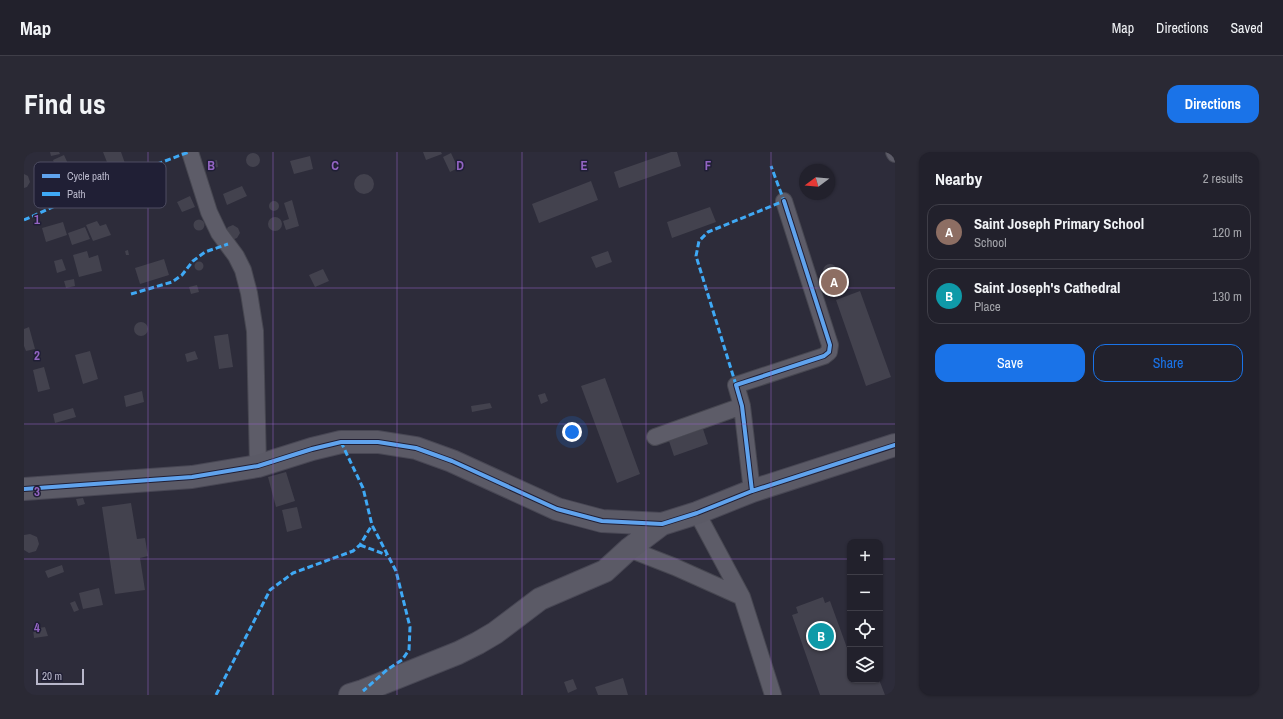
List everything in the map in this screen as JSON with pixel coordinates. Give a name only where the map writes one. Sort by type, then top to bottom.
[{"type":"street","points":[[190,152],[210,212],[219,233],[236,256],[243,270],[249,293],[255,331],[258,466]]},
{"type":"street","points":[[752,492],[742,406],[736,385],[824,356],[829,352],[830,345],[784,202]]},
{"type":"street","points":[[655,437],[742,406]]},
{"type":"street","points":[[24,489],[192,477],[258,466],[312,449],[341,442],[378,442],[416,448],[452,460],[557,509],[602,521],[662,524],[895,444]]},
{"type":"street","points":[[697,513],[742,597],[773,695]]},
{"type":"street","points":[[350,695],[458,653],[478,643],[495,633],[540,599],[605,571],[662,524]]},
{"type":"street","points":[[630,549],[742,597]]},
{"type":"building","points":[[50,152],[59,152],[60,154],[51,156]]},
{"type":"building","points":[[103,152],[121,152],[125,162],[107,162]]},
{"type":"building","points":[[423,152],[441,152],[442,154],[426,160]]},
{"type":"building","points":[[671,152],[677,152],[681,166],[619,188],[614,172]]},
{"type":"building","points":[[253,153],[258,155],[260,160],[258,165],[253,167],[248,165],[246,160],[248,155]]},
{"type":"building","points":[[451,153],[458,168],[450,172],[443,157]]},
{"type":"building","points":[[64,155],[67,162],[54,162],[53,160]]},
{"type":"building","points":[[310,156],[313,169],[294,174],[290,161]]},
{"type":"building","points":[[217,160],[218,167],[209,169],[207,162]]},
{"type":"building","points":[[24,174],[28,176],[30,182],[27,187],[24,188]]},
{"type":"building","points":[[364,174],[371,177],[374,184],[371,191],[364,194],[357,191],[354,184],[357,177]]},
{"type":"building","points":[[591,181],[598,200],[539,223],[532,204]]},
{"type":"building","points":[[242,186],[247,196],[227,205],[223,194]]},
{"type":"building","points":[[190,196],[195,207],[182,212],[177,202]]},
{"type":"building","points":[[292,200],[299,226],[286,230],[283,221],[289,219],[284,203]]},
{"type":"building","points":[[272,201],[276,201],[278,202],[278,210],[272,211],[269,208],[269,204]]},
{"type":"building","points":[[710,207],[716,222],[672,238],[667,222]]},
{"type":"building","points":[[275,217],[280,219],[282,224],[280,229],[275,231],[270,229],[268,224],[270,219]]},
{"type":"building","points":[[199,219],[203,221],[205,225],[203,229],[199,231],[195,229],[193,225],[195,221]]},
{"type":"building","points":[[97,221],[100,226],[106,224],[111,235],[93,241],[86,225]]},
{"type":"building","points":[[63,222],[67,235],[46,242],[42,228]]},
{"type":"building","points":[[233,225],[238,228],[240,233],[237,238],[232,240],[225,232],[228,227]]},
{"type":"building","points":[[85,227],[90,239],[72,245],[68,233]]},
{"type":"building","points":[[128,250],[129,255],[126,255],[125,251]]},
{"type":"building","points":[[87,251],[89,258],[98,255],[102,271],[79,277],[73,255]]},
{"type":"building","points":[[608,251],[612,262],[596,268],[591,257]]},
{"type":"building","points":[[62,259],[66,270],[57,273],[54,261]]},
{"type":"building","points":[[164,259],[169,275],[140,284],[135,268]]},
{"type":"building","points":[[197,262],[201,262],[203,266],[201,270],[197,270],[195,268],[195,264]]},
{"type":"building","points":[[830,264],[835,266],[837,271],[835,276],[830,278],[825,276],[823,271],[825,266]]},
{"type":"building","points":[[323,269],[329,281],[315,287],[309,275]]},
{"type":"building","points":[[74,279],[75,286],[66,288],[64,281]]},
{"type":"building","points":[[197,285],[199,292],[191,294],[189,287]]},
{"type":"building","points":[[860,291],[891,377],[866,386],[836,300]]},
{"type":"building","points":[[141,322],[146,324],[148,329],[146,334],[141,336],[136,334],[134,329],[136,324]]},
{"type":"building","points":[[29,327],[35,349],[26,351],[24,346],[24,329]]},
{"type":"building","points":[[228,334],[233,367],[219,369],[214,336]]},
{"type":"building","points":[[90,351],[98,379],[83,384],[75,355]]},
{"type":"building","points":[[195,351],[198,359],[187,362],[185,354]]},
{"type":"building","points":[[44,367],[50,389],[38,392],[33,370]]},
{"type":"building","points":[[605,378],[640,474],[617,483],[581,386]]},
{"type":"building","points":[[142,391],[144,402],[126,407],[124,396]]},
{"type":"building","points":[[545,393],[548,401],[541,404],[538,395]]},
{"type":"building","points":[[490,403],[492,408],[472,412],[471,406]]},
{"type":"building","points":[[73,408],[76,417],[55,423],[53,414]]},
{"type":"building","points":[[703,429],[708,444],[674,456],[669,441]]},
{"type":"building","points":[[286,472],[295,501],[276,507],[268,477]]},
{"type":"building","points":[[83,498],[85,504],[78,506],[76,499]]},
{"type":"building","points":[[131,503],[137,539],[145,538],[148,556],[140,558],[145,590],[115,594],[102,507]]},
{"type":"building","points":[[297,507],[302,528],[287,532],[282,510]]},
{"type":"building","points":[[30,534],[37,537],[39,544],[36,551],[29,553],[24,550],[24,535]]},
{"type":"building","points":[[62,565],[64,572],[48,578],[45,571]]},
{"type":"building","points":[[99,588],[103,605],[83,609],[79,593]]},
{"type":"building","points":[[823,597],[825,603],[830,601],[847,648],[847,683],[880,683],[885,695],[820,695],[792,615],[798,613],[796,607]]},
{"type":"building","points":[[75,601],[79,610],[74,612],[70,603]]},
{"type":"building","points":[[45,627],[48,636],[34,638],[33,629]]},
{"type":"building","points":[[623,678],[628,695],[598,695],[595,687]]},
{"type":"building","points":[[573,679],[577,689],[568,693],[564,682]]},
{"type":"marked path","points":[[162,162],[189,152]]},
{"type":"marked path","points":[[736,385],[696,256],[699,241],[708,232],[784,201],[771,166]]},
{"type":"marked path","points":[[24,220],[51,208]]},
{"type":"marked path","points":[[131,294],[172,282],[182,275],[193,261],[205,252],[228,244]]},
{"type":"marked path","points":[[341,442],[363,488],[372,525],[396,571],[410,627],[409,650],[402,660],[388,669],[363,691]]},
{"type":"marked path","points":[[216,695],[270,590],[293,573],[353,551],[360,545],[372,525]]},
{"type":"marked path","points":[[360,545],[387,555]]},
{"type":"cycle path","points":[[752,491],[742,406],[736,385],[824,356],[829,352],[830,345],[784,201]]},
{"type":"cycle path","points":[[24,489],[192,477],[258,466],[312,449],[341,442],[378,442],[416,448],[452,461],[557,509],[602,521],[662,524],[697,513],[752,491],[895,445]]},
{"type":"place","name":"Saint Joseph Primary School","points":[[834,282]]},
{"type":"place","name":"Saint Joseph's Cathedral","points":[[821,636]]}]
